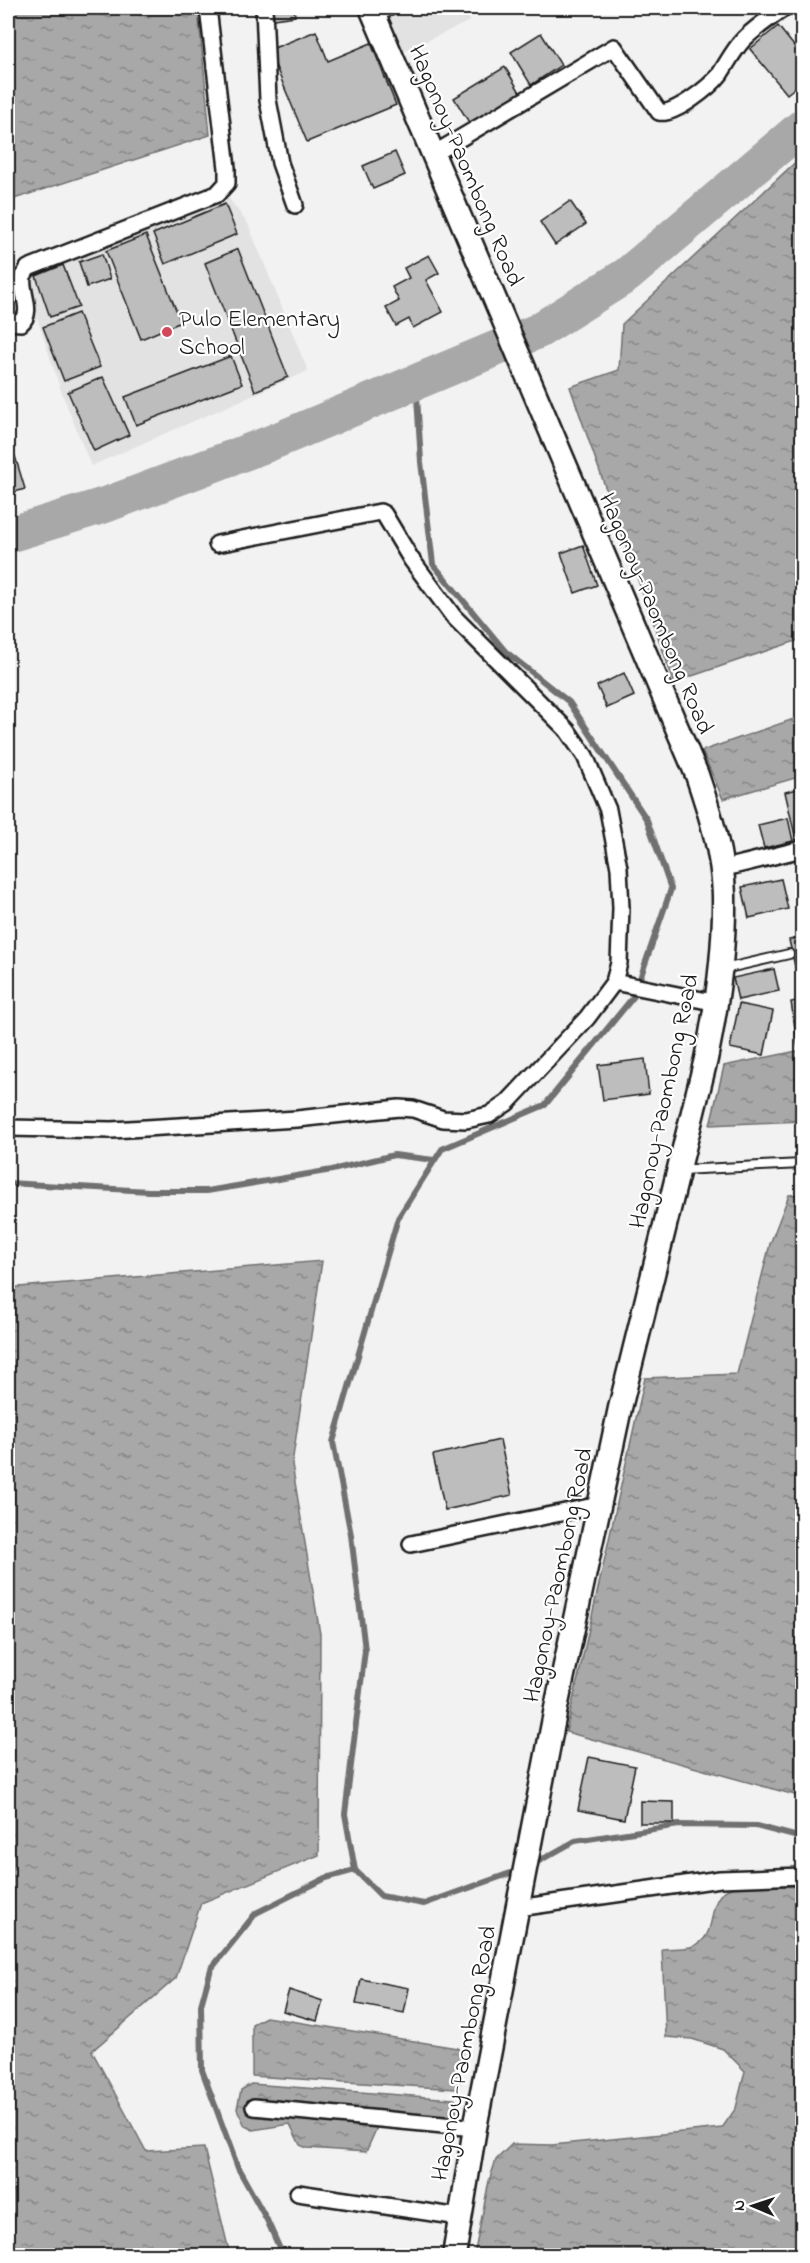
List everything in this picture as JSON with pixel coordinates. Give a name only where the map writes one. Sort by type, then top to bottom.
[{"type":"main road","name":"Hagonoy-Paombong Road","points":[[373,13],[697,775],[706,801],[721,869],[724,895],[717,1003],[599,1505],[530,1836],[475,2128],[454,2256]]},
{"type":"street","points":[[8,322],[21,323],[25,320],[27,312],[23,276],[28,268],[217,194],[227,183],[208,8]]},
{"type":"street","points":[[264,8],[268,100],[280,163],[295,205]]},
{"type":"street","points":[[432,155],[614,47],[659,112],[666,114],[674,111],[709,86],[742,40],[784,8]]},
{"type":"street","points":[[8,1128],[112,1130],[297,1119],[399,1108],[413,1109],[443,1119],[466,1120],[481,1117],[489,1115],[507,1102],[587,1018],[614,982],[619,963],[619,868],[608,810],[585,756],[567,730],[453,616],[411,558],[384,514],[380,512],[217,544]]},
{"type":"street","points":[[721,869],[802,849]]},
{"type":"street","points":[[614,982],[717,1003]]},
{"type":"street","points":[[411,1544],[599,1505]]},
{"type":"street","points":[[519,1900],[752,1876],[802,1876]]},
{"type":"street","points":[[254,2107],[475,2128]]},
{"type":"street","points":[[298,2193],[460,2217]]},
{"type":"lane","points":[[373,13],[397,8]]},
{"type":"lane","points":[[720,970],[789,954]]},
{"type":"lane","points":[[678,1170],[802,1164]]},
{"type":"shaded area","points":[[385,8],[464,8],[470,21],[404,51]]},
{"type":"shaded area","name":"Pulo Elementary School","points":[[228,197],[248,224],[308,371],[91,466],[61,391],[29,293],[31,276]]},
{"type":"water","points":[[8,8],[198,8],[210,135],[8,201]]},
{"type":"water","points":[[802,156],[802,639],[674,682],[570,387],[619,370],[622,324]]},
{"type":"water","points":[[802,716],[802,776],[723,799],[702,751]]},
{"type":"water","points":[[802,1050],[802,1121],[710,1125],[724,1066]]},
{"type":"water","points":[[802,1194],[802,1797],[566,1732],[645,1378],[737,1374],[770,1244],[789,1195]]},
{"type":"water","points":[[322,1261],[292,1464],[320,1634],[319,1855],[201,1903],[176,1978],[92,2051],[146,2151],[204,2148],[230,2255],[8,2255],[8,1288]]},
{"type":"water","points":[[757,1885],[802,1887],[802,2255],[474,2256],[489,2181],[496,2160],[512,2144],[552,2145],[722,2128],[736,2108],[745,2071],[723,2049],[692,2039],[666,2037],[662,1949],[687,1948],[699,1943],[705,1938],[717,1900],[724,1891],[733,1887]]},
{"type":"water","points":[[266,2017],[457,2048],[463,2053],[459,2086],[456,2089],[252,2076],[252,2024]]},
{"type":"water","points":[[251,2084],[454,2099],[457,2101],[456,2122],[378,2125],[366,2152],[307,2148],[300,2145],[290,2124],[253,2130],[245,2126],[237,2109],[241,2090]]},
{"type":"building","points":[[273,8],[294,8],[295,16],[274,19]]},
{"type":"building","points":[[778,26],[802,56],[802,82],[787,94],[750,49]]},
{"type":"building","points":[[316,31],[328,61],[371,43],[396,105],[307,142],[269,50]]},
{"type":"building","points":[[541,33],[561,65],[531,85],[511,52]]},
{"type":"building","points":[[505,67],[521,94],[470,124],[454,98]]},
{"type":"building","points":[[395,152],[405,175],[373,189],[363,166]]},
{"type":"building","points":[[570,201],[586,224],[555,245],[540,222]]},
{"type":"building","points":[[225,204],[237,234],[165,264],[153,234]]},
{"type":"building","points":[[146,235],[181,322],[141,339],[106,251]]},
{"type":"building","points":[[238,249],[288,377],[255,391],[205,263]]},
{"type":"building","points":[[102,254],[110,279],[87,287],[79,262]]},
{"type":"building","points":[[429,255],[439,273],[426,280],[443,312],[413,328],[409,319],[396,326],[386,308],[399,301],[392,287],[409,278],[404,268]]},
{"type":"building","points":[[63,265],[79,307],[50,317],[36,276]]},
{"type":"building","points":[[78,313],[100,367],[64,381],[43,327]]},
{"type":"building","points":[[231,356],[242,384],[136,425],[125,397]]},
{"type":"building","points":[[103,377],[129,435],[94,451],[68,392]]},
{"type":"building","points":[[15,456],[25,489],[8,494],[8,458]]},
{"type":"building","points":[[583,545],[597,585],[575,593],[561,553]]},
{"type":"building","points":[[624,673],[634,696],[607,708],[597,686]]},
{"type":"building","points":[[802,788],[802,839],[796,840],[785,792]]},
{"type":"building","points":[[788,818],[793,841],[764,848],[758,825]]},
{"type":"building","points":[[781,879],[788,909],[749,918],[742,887]]},
{"type":"building","points":[[802,937],[802,979],[798,980],[789,940]]},
{"type":"building","points":[[774,969],[779,991],[738,1000],[733,978]]},
{"type":"building","points":[[802,1000],[802,1047],[798,1047],[791,1002]]},
{"type":"building","points":[[739,1004],[773,1011],[764,1055],[730,1048]]},
{"type":"building","points":[[645,1059],[649,1094],[603,1100],[598,1065]]},
{"type":"building","points":[[500,1440],[512,1495],[445,1510],[433,1455]]},
{"type":"building","points":[[589,1757],[635,1766],[624,1819],[578,1810]]},
{"type":"building","points":[[640,1801],[674,1802],[674,1823],[640,1823]]},
{"type":"building","points":[[361,1979],[409,1988],[404,2013],[356,2004]]},
{"type":"building","points":[[289,1990],[323,2001],[317,2021],[283,2011]]},
{"type":"waterway","points":[[8,535],[108,504],[268,444],[538,331],[627,275],[802,127]]},
{"type":"waterway","points":[[416,380],[421,462],[433,564],[505,651],[569,702],[647,820],[671,889],[634,996],[545,1105],[442,1149],[398,1218],[333,1442],[351,1535],[365,1650],[345,1814],[355,1870],[381,1896],[424,1904],[519,1870]]},
{"type":"waterway","points":[[8,1183],[149,1191],[207,1191],[332,1170],[394,1155],[434,1160]]},
{"type":"waterway","points":[[532,1865],[575,1841],[679,1825],[756,1826],[802,1838]]},
{"type":"waterway","points":[[283,2256],[267,2220],[238,2168],[202,2070],[201,2005],[211,1969],[256,1913],[326,1878],[355,1870]]},
{"type":"place","name":"Pulo Elementary School","points":[[167,332]]}]
